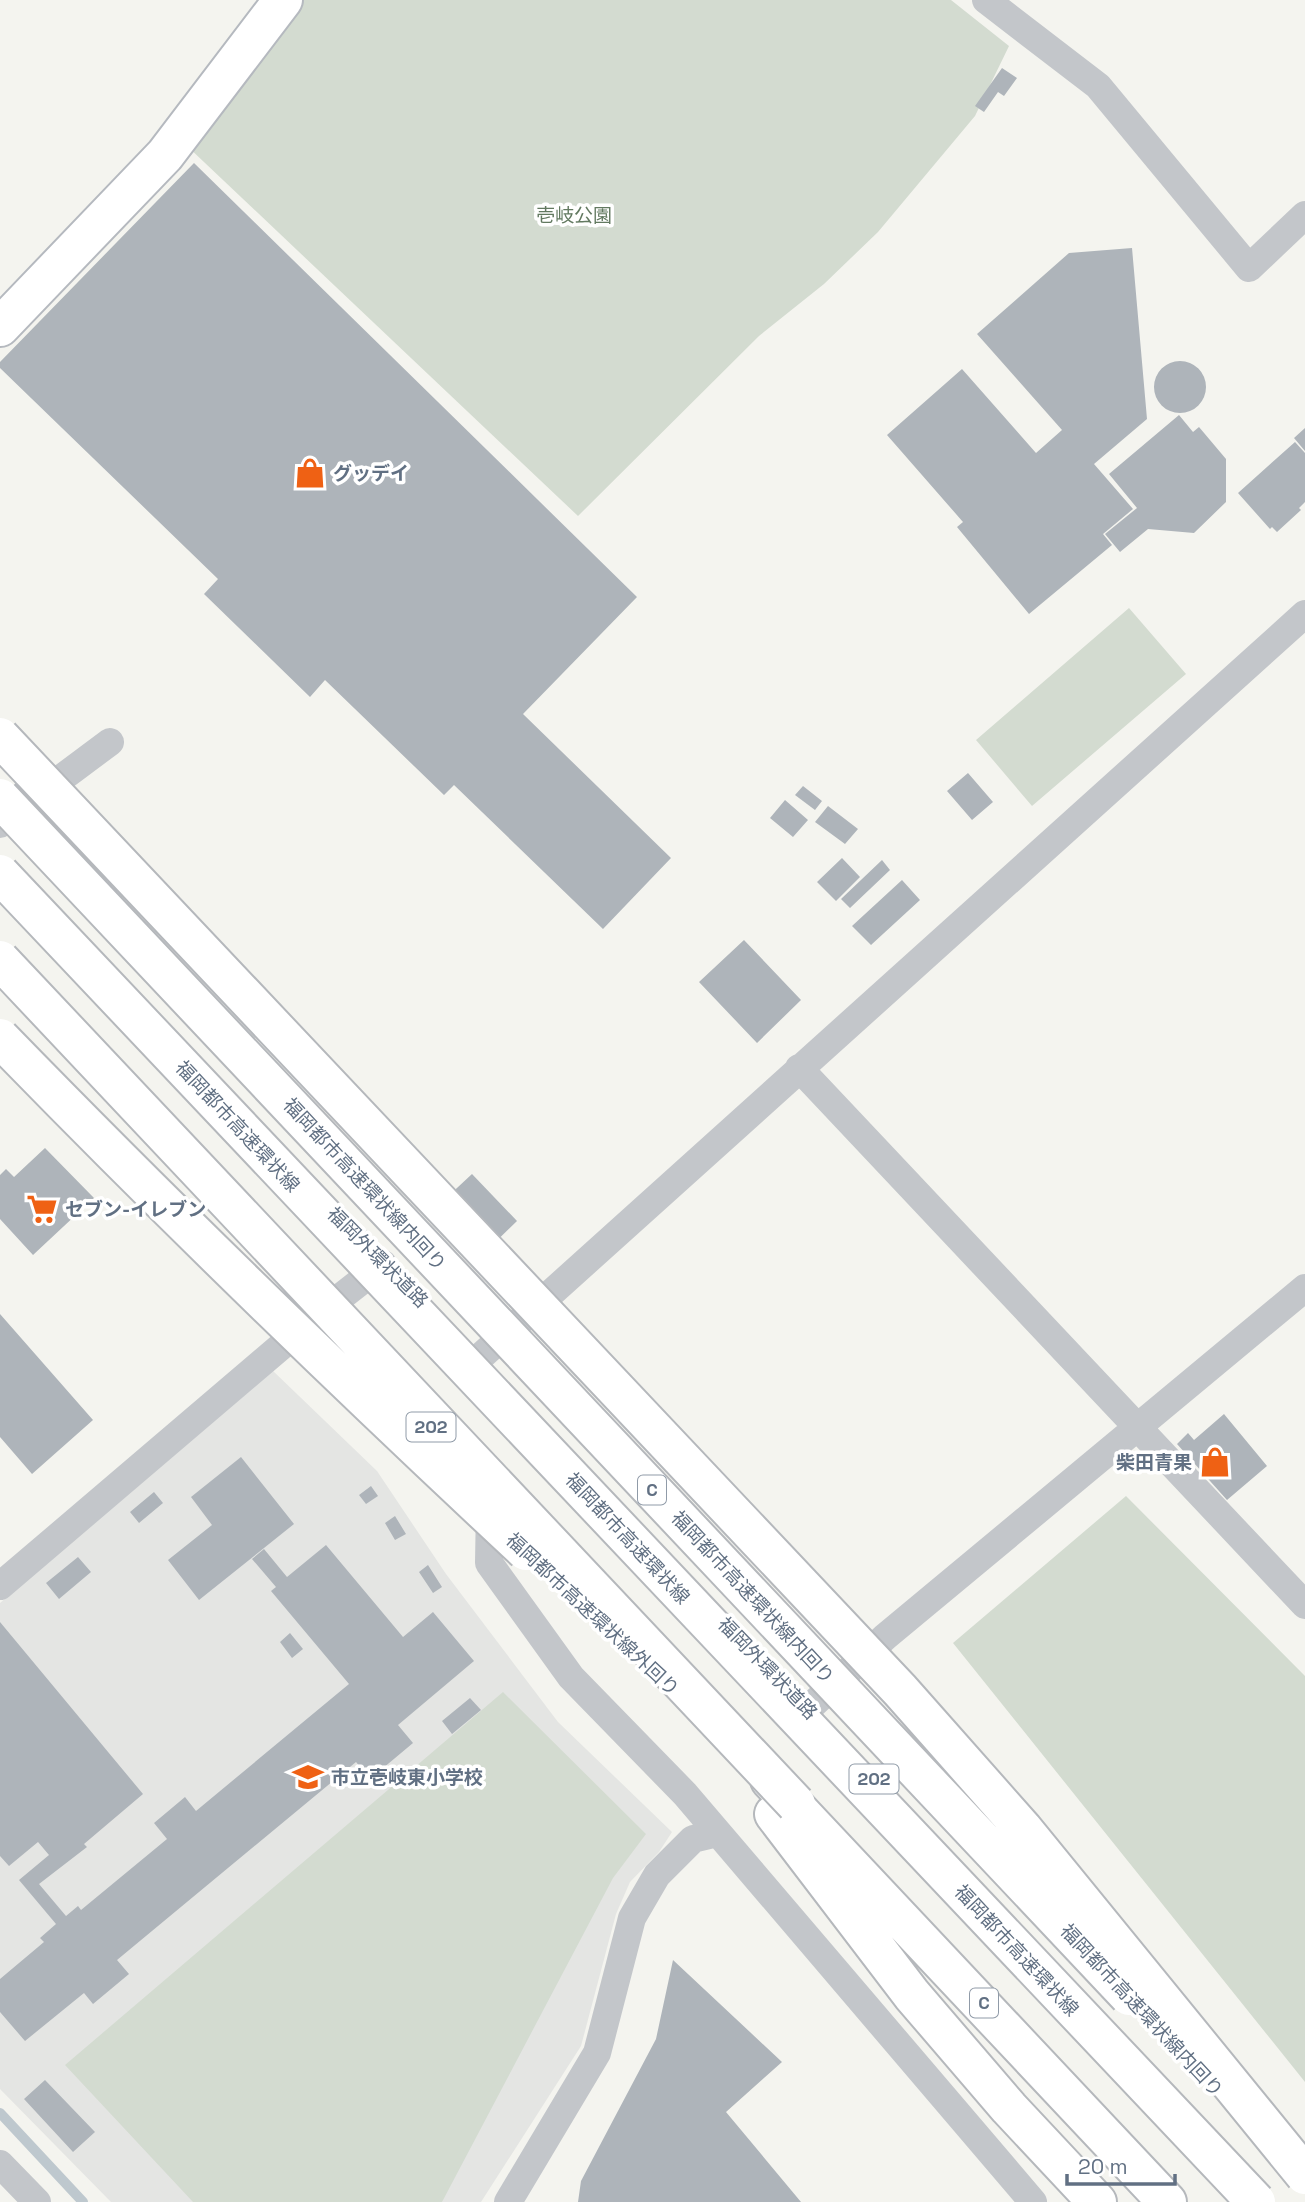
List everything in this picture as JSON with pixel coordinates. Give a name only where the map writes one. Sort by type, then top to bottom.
[{"type":"main road","points":[[0,327],[165,155],[283,0]]},
{"type":"main road","points":[[0,737],[900,1690],[1023,1829],[1305,2175]]},
{"type":"main road","name":"福岡都市高速環状線内回り","points":[[0,798],[1305,2183]]},
{"type":"main road","name":"福岡外環状道路","points":[[0,872],[383,1264],[479,1358],[657,1555],[809,1709],[1266,2202]]},
{"type":"main road","name":"福岡都市高速環状線","points":[[0,872],[1256,2202]]},
{"type":"main road","name":"202","points":[[0,950],[232,1222],[645,1645],[1167,2202]]},
{"type":"main road","points":[[0,960],[796,1804]]},
{"type":"main road","name":"福岡都市高速環状線外回り","points":[[0,1038],[150,1192],[334,1371],[796,1804],[1173,2202]]},
{"type":"main road","points":[[645,1645],[912,1995],[1009,2108],[1097,2202]]},
{"type":"street","points":[[986,0],[1098,86],[1249,268],[1305,215]]},
{"type":"street","points":[[479,1358],[1305,614]]},
{"type":"street","points":[[0,824],[110,742]]},
{"type":"street","points":[[799,1068],[1305,1605]]},
{"type":"street","points":[[0,1586],[319,1314],[383,1264]]},
{"type":"street","points":[[809,1709],[885,1637],[1305,1289]]},
{"type":"street","points":[[491,1487],[489,1563],[571,1677],[685,1794],[1033,2202]]},
{"type":"street","points":[[508,2202],[597,2053],[632,1918],[657,1875],[693,1839],[718,1833]]},
{"type":"street","points":[[0,2164],[37,2202]]},
{"type":"shaded area","name":"市立壱岐東小学校","points":[[272,1370],[377,1471],[446,1574],[558,1722],[672,1832],[659,1852],[630,1882],[616,1914],[581,2046],[481,2202],[111,2202],[0,2089],[0,1603]]},
{"type":"green space","name":"壱岐公園","points":[[300,0],[951,0],[1009,46],[975,116],[878,232],[824,284],[759,336],[578,516],[186,145]]},
{"type":"green space","points":[[1129,608],[1186,674],[1032,806],[976,740]]},
{"type":"green space","points":[[1126,1496],[1305,1676],[1305,2082],[953,1643]]},
{"type":"green space","points":[[503,1692],[646,1834],[613,1878],[442,2202],[193,2202],[65,2065]]},
{"type":"building","points":[[1002,68],[1017,78],[1004,96],[998,92],[984,112],[975,106]]},
{"type":"building","name":"グッデイ","points":[[194,163],[637,597],[523,714],[671,858],[603,929],[454,785],[444,795],[325,680],[310,697],[204,594],[218,579],[0,368],[0,362]]},
{"type":"building","points":[[1132,248],[1147,419],[1094,464],[1133,509],[1103,534],[1112,545],[1029,614],[957,527],[963,522],[887,435],[962,369],[1036,453],[1062,430],[977,334],[1069,253]]},
{"type":"building","points":[[1180,361],[1190,363],[1198,369],[1204,377],[1204,397],[1198,405],[1190,411],[1180,413],[1170,411],[1162,405],[1156,397],[1154,387],[1156,377],[1162,369],[1170,363]]},
{"type":"building","points":[[1179,415],[1193,432],[1199,427],[1226,459],[1226,502],[1194,533],[1148,529],[1120,552],[1105,534],[1137,508],[1109,474]]},
{"type":"building","points":[[1305,428],[1305,451],[1294,438]]},
{"type":"building","points":[[1295,442],[1305,453],[1305,502],[1299,508],[1301,510],[1277,532],[1272,527],[1270,529],[1238,493]]},
{"type":"building","points":[[968,773],[993,802],[972,820],[947,791]]},
{"type":"building","points":[[803,786],[822,801],[815,810],[795,795]]},
{"type":"building","points":[[785,800],[808,820],[793,837],[770,818]]},
{"type":"building","points":[[828,806],[858,829],[845,844],[815,822]]},
{"type":"building","points":[[842,858],[860,877],[836,901],[817,882]]},
{"type":"building","points":[[882,860],[890,870],[850,908],[841,899]]},
{"type":"building","points":[[902,880],[920,900],[871,945],[852,926]]},
{"type":"building","points":[[744,940],[801,1000],[757,1043],[699,982]]},
{"type":"building","name":"セブン-イレブン","points":[[45,1148],[94,1198],[33,1255],[0,1219],[0,1175],[6,1169],[14,1177]]},
{"type":"building","points":[[472,1174],[517,1221],[475,1262],[429,1214]]},
{"type":"building","points":[[0,1314],[93,1420],[32,1474],[0,1437]]},
{"type":"building","points":[[1224,1414],[1267,1466],[1227,1500],[1177,1444],[1188,1433],[1194,1440]]},
{"type":"building","points":[[241,1457],[294,1524],[199,1600],[168,1560],[212,1525],[191,1497]]},
{"type":"building","points":[[371,1486],[378,1496],[366,1504],[359,1495]]},
{"type":"building","points":[[154,1492],[163,1503],[139,1523],[130,1512]]},
{"type":"building","points":[[395,1516],[406,1534],[395,1540],[385,1523]]},
{"type":"building","points":[[326,1545],[403,1637],[433,1612],[474,1661],[398,1725],[413,1743],[370,1779],[356,1762],[117,1960],[129,1974],[93,2004],[84,1993],[25,2041],[0,2012],[0,1979],[44,1942],[40,1938],[56,1924],[19,1880],[49,1855],[38,1842],[9,1866],[0,1856],[0,1622],[143,1794],[84,1844],[87,1847],[39,1884],[66,1916],[78,1906],[81,1910],[167,1839],[154,1823],[185,1797],[196,1811],[349,1684],[271,1591],[276,1587],[252,1559],[264,1549],[287,1577]]},
{"type":"building","points":[[78,1557],[91,1572],[59,1599],[46,1583]]},
{"type":"building","points":[[428,1565],[442,1587],[433,1593],[419,1572]]},
{"type":"building","points":[[290,1633],[303,1649],[292,1658],[280,1642]]},
{"type":"building","points":[[470,1698],[481,1710],[452,1734],[442,1721]]},
{"type":"building","points":[[673,1960],[782,2062],[726,2112],[801,2202],[578,2202],[581,2181],[656,2039]]},
{"type":"building","points":[[45,2080],[95,2132],[73,2152],[24,2099]]},
{"type":"waterway","points":[[0,2113],[83,2202]]},
{"type":"place","name":"グッデイ","points":[[310,473]]},
{"type":"place","name":"セブン-イレブン","points":[[42,1209]]},
{"type":"place","name":"柴田青果","points":[[1215,1462]]},
{"type":"place","name":"市立壱岐東小学校","points":[[308,1777]]}]
